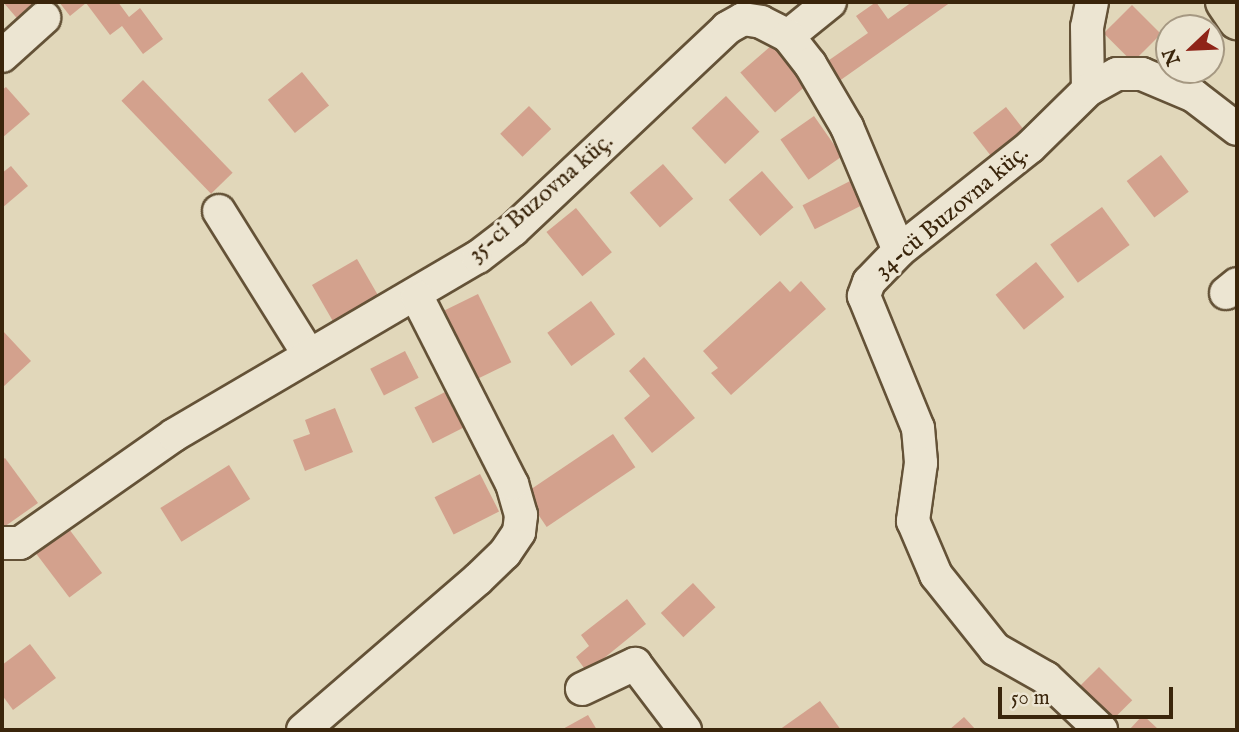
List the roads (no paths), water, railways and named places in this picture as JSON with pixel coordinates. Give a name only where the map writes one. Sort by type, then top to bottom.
[{"type":"main road","points":[[1225,2],[1237,20]]},
{"type":"street","points":[[830,2],[788,36],[848,127],[900,251]]},
{"type":"street","points":[[1088,90],[1087,27],[1092,2]]},
{"type":"street","name":"35-ci Buzovna küç.","points":[[2,543],[20,543],[174,435],[309,355],[417,297],[513,230],[727,27],[740,10],[788,36]]},
{"type":"street","points":[[2,56],[44,18]]},
{"type":"street","name":"34-cü Buzovna küç.","points":[[1101,730],[1046,678],[995,649],[936,575],[913,521],[921,463],[918,428],[864,296],[869,282],[900,251],[1030,148],[1088,90],[1117,74],[1142,74],[1194,96],[1237,129]]},
{"type":"street","points":[[219,211],[309,355]]},
{"type":"street","points":[[303,730],[478,579],[505,553],[519,532],[522,515],[512,484],[417,297]]},
{"type":"street","points":[[582,690],[635,664],[685,730]]}]
